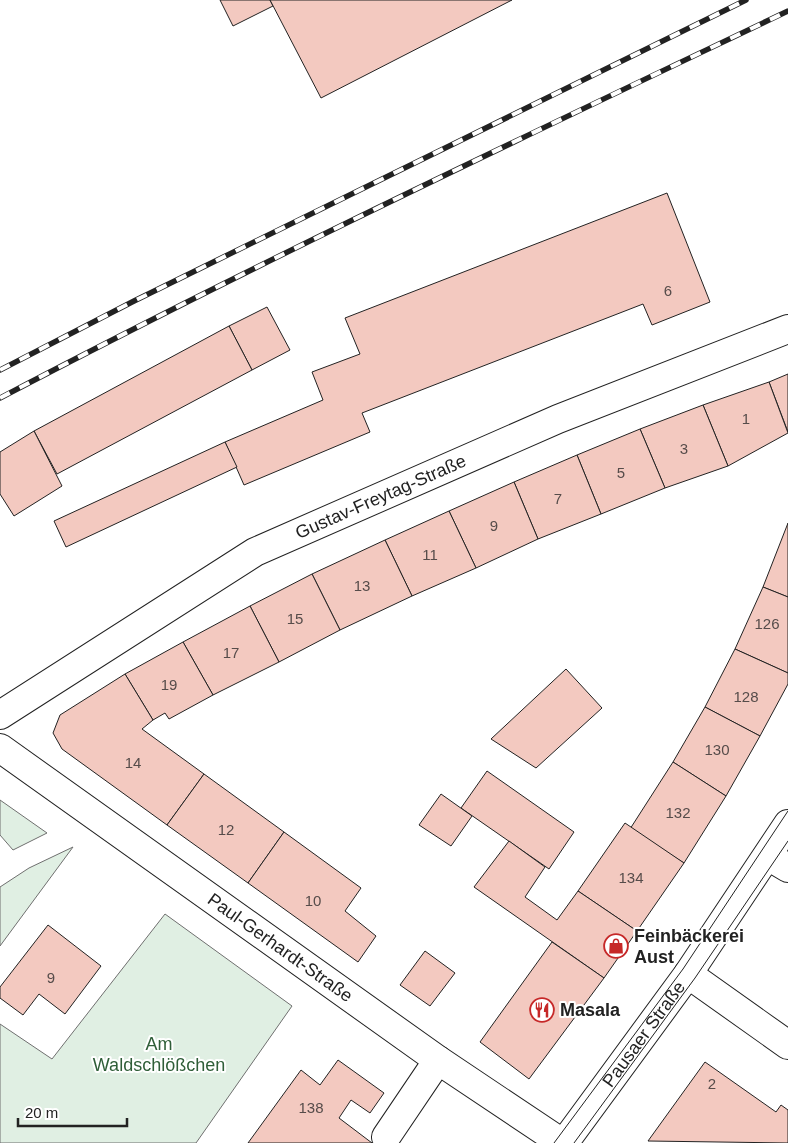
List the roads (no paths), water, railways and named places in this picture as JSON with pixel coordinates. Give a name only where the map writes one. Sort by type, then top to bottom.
[{"type":"street","name":"Gustav-Freytag-Straße","points":[[0,715],[255,552],[558,419],[788,330]]},
{"type":"street","name":"Paul-Gerhardt-Straße","points":[[0,748],[438,1060],[563,1143]]},
{"type":"street","name":"Pausaer Straße","points":[[563,1143],[688,974],[778,862],[788,824]]},
{"type":"street","points":[[688,974],[788,1045]]},
{"type":"street","points":[[386,1137],[438,1060]]},
{"type":"tram line","points":[[554,1143],[683,969],[788,811]]},
{"type":"tram line","points":[[574,1143],[695,978],[788,841]]},
{"type":"railway","points":[[0,370],[134,301],[746,0]]},
{"type":"railway","points":[[0,398],[97,347],[294,249],[788,11]]},
{"type":"place","name":"Feinbäckerei Aust","points":[[616,946]]},
{"type":"place","name":"Masala","points":[[542,1010]]},
{"type":"park label","name":"Am Waldschlößchen","points":[[159,1054]]}]
